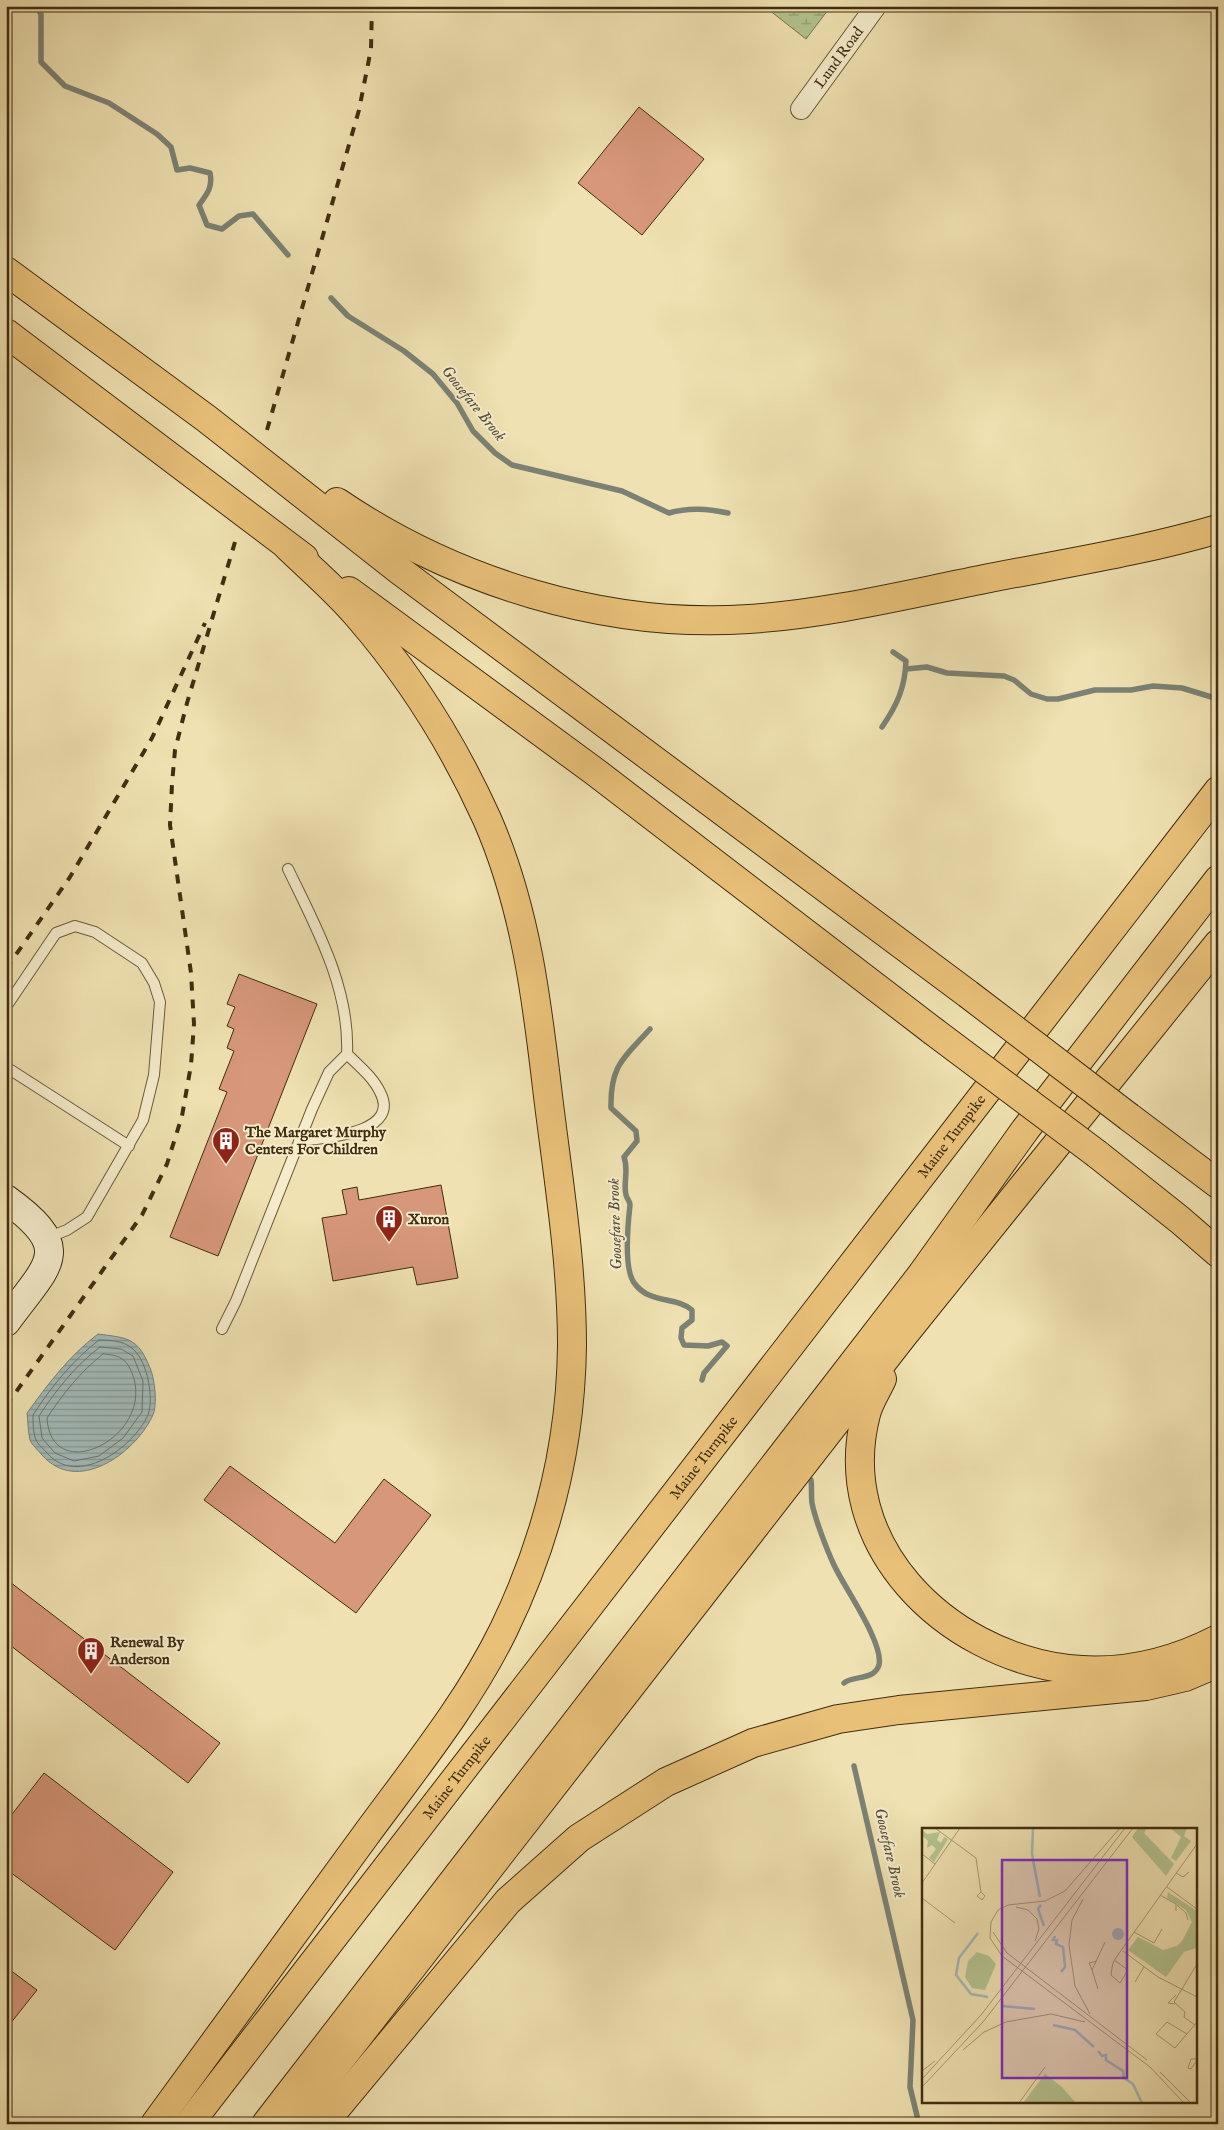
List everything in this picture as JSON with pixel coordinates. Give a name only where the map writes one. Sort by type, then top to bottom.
[{"type":"highway","points":[[6,271],[207,419],[398,570],[968,994],[1218,1184]]},
{"type":"highway","points":[[6,333],[288,547],[594,770],[933,1031],[1097,1154],[1218,1253]]},
{"type":"highway","points":[[207,419],[348,510],[395,538],[432,556],[530,594],[594,609],[665,618],[746,619],[818,612],[1110,554],[1218,529]]},
{"type":"highway","points":[[155,2124],[451,1720],[503,1631],[532,1562],[552,1498],[566,1425],[570,1385],[570,1298],[538,1004],[523,926],[502,858],[469,783],[432,717],[357,614],[288,547]]},
{"type":"highway","name":"Maine Turnpike","points":[[188,2124],[1218,791]]},
{"type":"highway","points":[[266,2124],[922,1274],[1026,1130],[1218,880]]},
{"type":"highway","points":[[290,2124],[902,1337],[1218,944]]},
{"type":"highway","points":[[902,1337],[866,1412],[861,1472],[871,1521],[885,1553],[902,1579],[926,1604],[969,1635],[1007,1654],[1068,1669],[1092,1670],[1139,1667],[1181,1656],[1218,1639]]},
{"type":"highway","points":[[323,2124],[508,1901],[580,1838],[666,1782],[753,1743],[838,1719],[899,1710],[1146,1686],[1185,1677],[1218,1663]]},
{"type":"street","name":"Lund Road","points":[[801,109],[876,6]]},
{"type":"street","points":[[6,1199],[38,1224],[47,1238],[50,1253],[47,1263],[6,1322]]},
{"type":"lane","points":[[222,1329],[236,1301],[299,1141],[329,1072],[347,1054],[348,1033],[335,975],[324,943],[288,869]]},
{"type":"lane","points":[[6,1007],[56,933],[75,926],[95,932],[142,963],[154,983],[160,1002],[159,1037],[154,1075],[143,1120],[87,1217],[68,1230],[47,1238]]},
{"type":"lane","points":[[299,1141],[335,1137],[363,1130],[378,1121],[383,1109],[381,1093],[364,1071],[347,1054]]},
{"type":"lane","points":[[6,1067],[129,1146]]},
{"type":"green space","points":[[764,6],[831,6],[806,39]]},
{"type":"water","points":[[98,1334],[131,1341],[141,1351],[146,1358],[153,1379],[155,1407],[144,1431],[119,1456],[103,1465],[87,1470],[71,1471],[56,1466],[32,1444],[29,1437],[27,1413],[68,1361]]},
{"type":"building","points":[[639,107],[704,159],[642,235],[578,183]]},
{"type":"building","name":"The Margaret Murphy Centers For Children","points":[[239,974],[317,1004],[218,1256],[170,1237],[227,1092],[219,1089],[234,1051],[227,1048],[234,1029],[227,1026],[235,1007],[227,1004]]},
{"type":"building","name":"Xuron","points":[[441,1185],[458,1278],[417,1285],[413,1267],[333,1281],[322,1218],[347,1214],[342,1190],[357,1187],[359,1200]]},
{"type":"building","points":[[230,1466],[335,1543],[384,1479],[431,1515],[356,1613],[204,1500]]},
{"type":"building","name":"Renewal By Anderson","points":[[6,1579],[220,1743],[188,1783],[6,1642]]},
{"type":"building","points":[[44,1773],[173,1872],[115,1950],[6,1869],[6,1822]]},
{"type":"building","points":[[6,1967],[37,1990],[6,2029]]},
{"type":"waterway","name":"Goosefare Brook","points":[[36,6],[41,14],[41,62],[65,86],[109,103],[157,134],[171,147],[177,170],[190,168],[210,173],[210,186],[199,205],[207,225],[222,229],[239,216],[253,214],[288,255]]},
{"type":"waterway","name":"Goosefare Brook","points":[[331,298],[348,316],[404,351],[433,374],[457,403],[473,431],[495,453],[512,465],[622,491],[669,513],[698,509],[728,513]]},
{"type":"waterway","name":"Goosefare Brook","points":[[882,727],[892,711],[904,680],[906,661],[893,652]]},
{"type":"waterway","points":[[906,669],[927,667],[947,673],[1004,676],[1014,680],[1031,694],[1047,699],[1058,699],[1095,690],[1131,690],[1153,686],[1182,688],[1218,699]]},
{"type":"waterway","name":"Goosefare Brook","points":[[650,1029],[620,1063],[611,1093],[611,1108],[636,1131],[637,1141],[624,1157],[626,1167],[625,1190],[630,1202],[627,1246],[629,1268],[635,1284],[648,1295],[678,1303],[692,1310],[692,1320],[682,1328],[681,1338],[684,1345],[708,1346],[722,1342],[727,1346],[704,1373],[702,1380]]},
{"type":"waterway","name":"Goosefare Brook","points":[[811,1480],[812,1503],[825,1543],[839,1575],[870,1629],[879,1655],[879,1665],[873,1673],[844,1683]]},
{"type":"waterway","name":"Goosefare Brook","points":[[854,1766],[913,2020],[910,2087],[919,2124]]},
{"type":"railway","points":[[267,430],[359,110],[371,49],[372,6]]},
{"type":"railway","points":[[6,1406],[142,1215],[167,1164],[182,1116],[191,1065],[194,1024],[191,973],[170,825],[175,750],[235,542]]},
{"type":"railway","points":[[6,969],[70,877],[152,738],[205,623]]},
{"type":"place","name":"The Margaret Murphy Centers For Children","points":[[226,1165]]},
{"type":"place","name":"Xuron","points":[[389,1243]]},
{"type":"place","name":"Renewal By Anderson","points":[[91,1675]]}]
